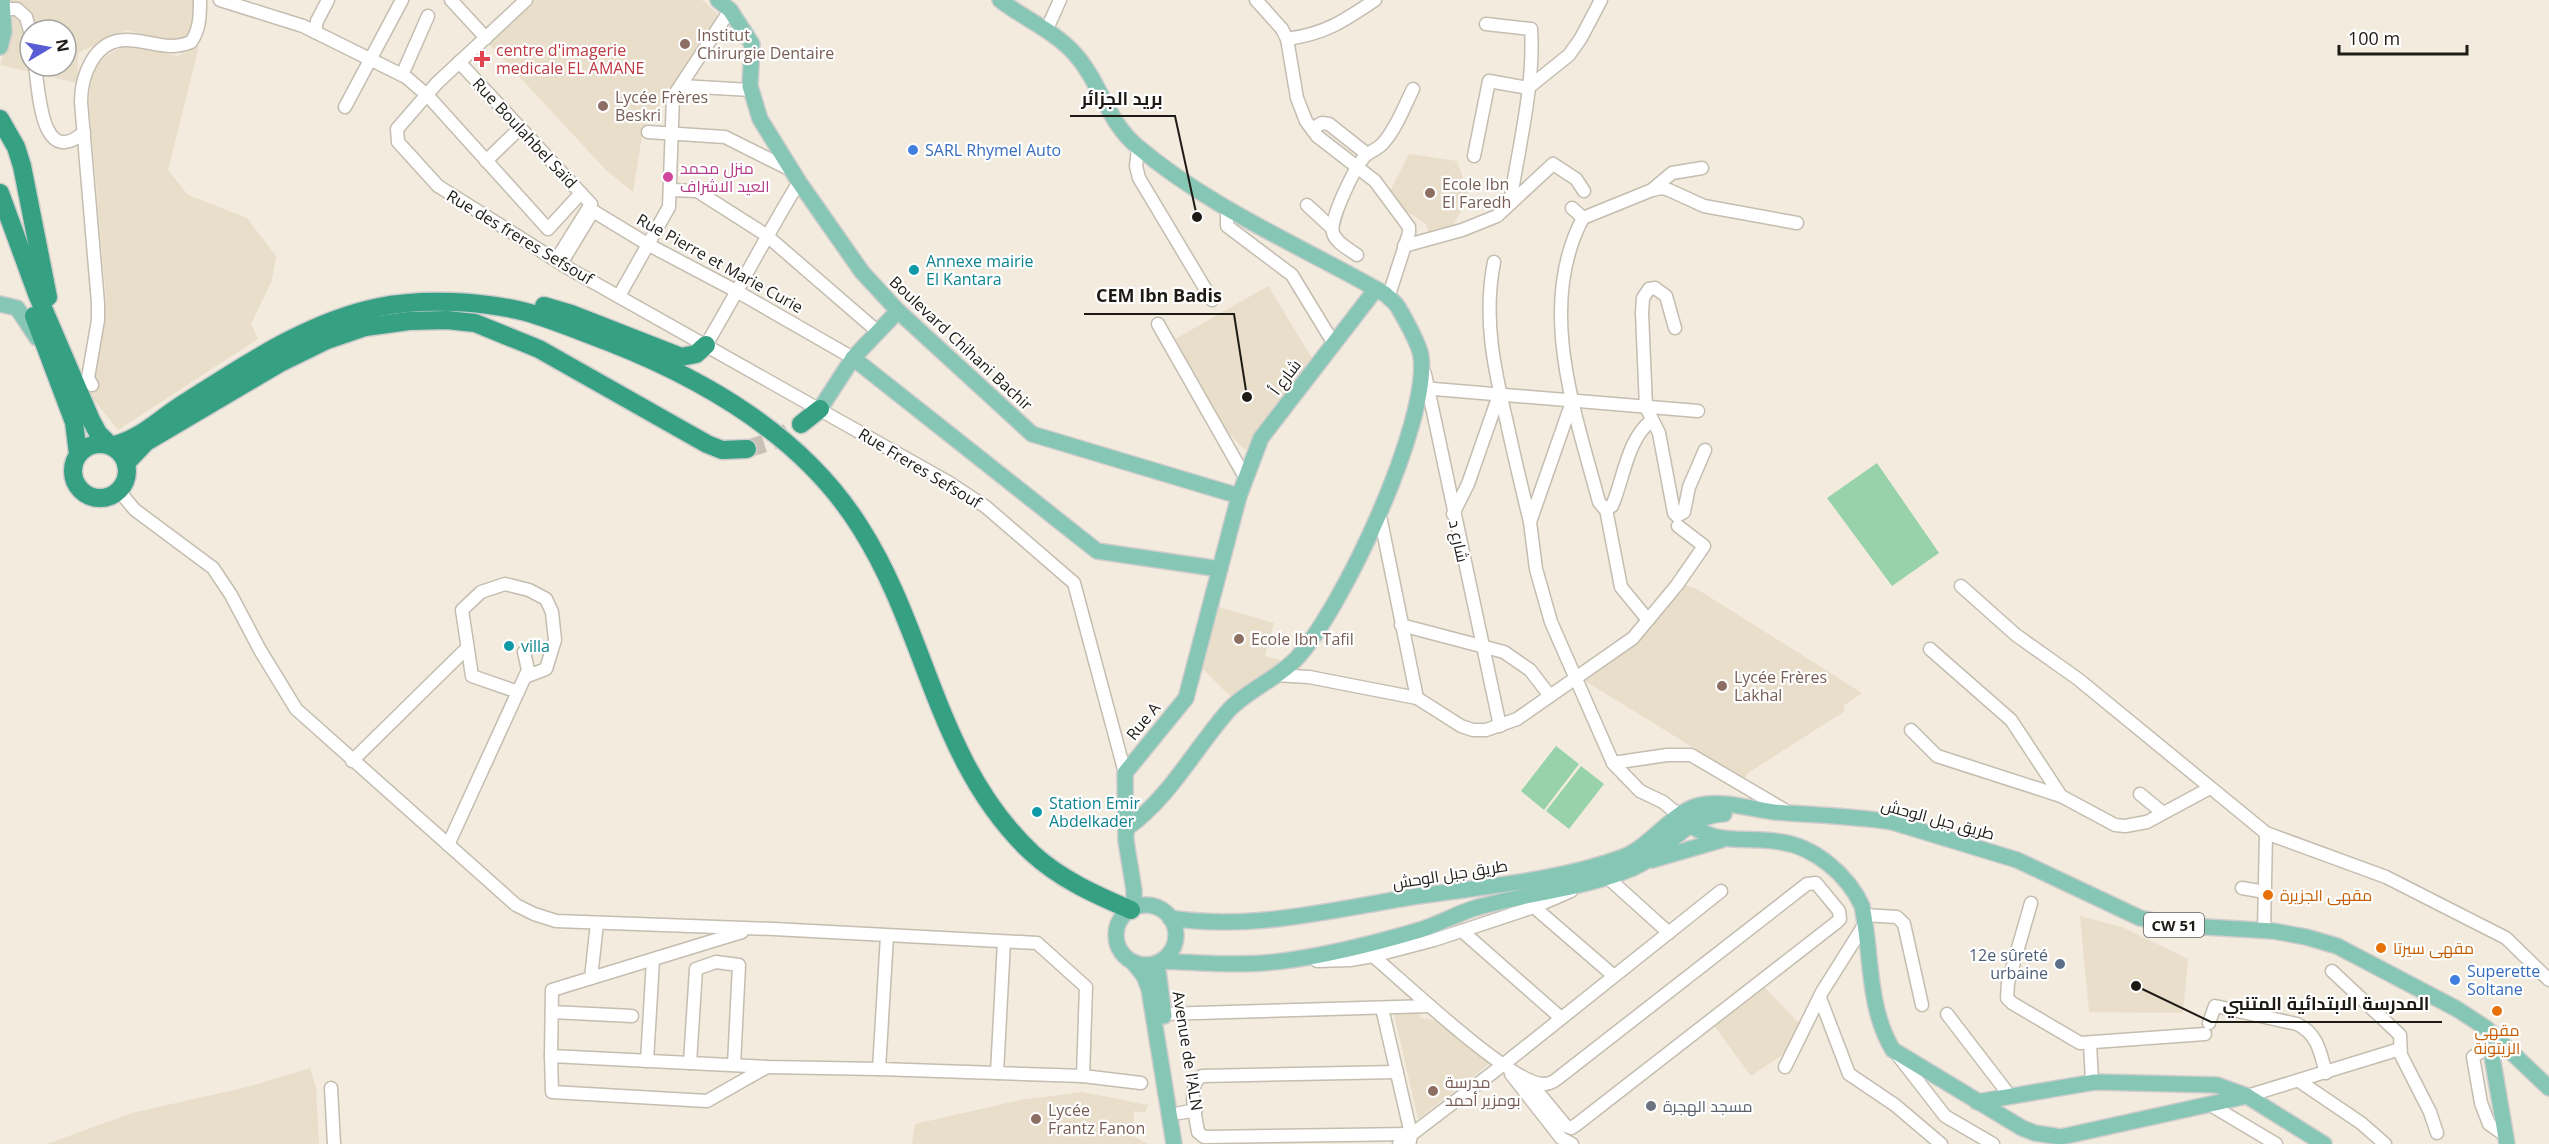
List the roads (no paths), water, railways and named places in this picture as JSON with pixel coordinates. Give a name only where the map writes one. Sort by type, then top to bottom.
[{"type":"highway","points":[[0,119],[16,147],[22,166],[55,334]]},
{"type":"highway","points":[[0,193],[37,294],[91,420],[98,433],[118,451],[126,463],[127,475],[119,490],[103,498],[86,494],[75,480],[73,471],[78,454],[74,423],[0,224]]},
{"type":"highway","points":[[78,454],[93,444],[111,446],[133,440],[171,411],[304,333],[339,318],[369,310],[419,302],[475,297],[506,299],[571,314],[681,357],[696,354],[706,345]]},
{"type":"highway","points":[[419,302],[484,305],[525,312],[563,325],[622,348],[704,385],[783,440],[834,490],[873,548],[920,652],[954,742],[967,771],[987,803],[1033,854],[1049,866],[1073,882],[1132,909]]},
{"type":"highway","points":[[126,463],[146,442],[280,363],[327,340],[365,327],[409,321],[447,320],[475,323],[554,356],[707,444],[722,450],[747,449]]},
{"type":"highway","points":[[801,424],[820,409]]},
{"type":"main road","name":"Boulevard Chihani Bachir","points":[[718,0],[730,10],[752,44],[751,90],[760,119],[795,176],[862,272],[898,311],[1032,434],[1239,496]]},
{"type":"main road","points":[[1000,0],[1073,51],[1084,65],[1107,109],[1138,148],[1192,188],[1382,294],[1397,305],[1421,355],[1423,388],[1402,453],[1379,511],[1336,604],[1296,660],[1229,710],[1166,792],[1127,828]]},
{"type":"main road","points":[[0,47],[4,32],[2,5]]},
{"type":"main road","name":"شارع أ","points":[[1220,569],[1239,496],[1261,438],[1334,344],[1382,294]]},
{"type":"main road","points":[[0,304],[17,308],[50,358]]},
{"type":"main road","points":[[820,409],[853,358],[898,311]]},
{"type":"main road","name":"Rue Pierre et Marie Curie","points":[[853,358],[1097,551],[1220,569]]},
{"type":"main road","name":"Rue A","points":[[1125,773],[1186,698],[1220,569]]},
{"type":"main road","points":[[1125,773],[1126,841],[1134,890],[1132,909]]},
{"type":"main road","name":"طريق جبل الوحش","points":[[1170,918],[1219,924],[1270,921],[1504,885],[1573,871],[1623,856],[1644,846],[1679,825],[1697,806],[1721,805],[1892,822],[2017,860],[2140,918],[2172,925],[2264,931],[2306,937],[2337,946],[2457,1009],[2496,1047],[2549,1088]]},
{"type":"main road","points":[[1647,861],[1679,825],[1710,815],[1772,811]]},
{"type":"main road","points":[[1703,841],[1710,815]]},
{"type":"main road","points":[[1679,825],[1703,841]]},
{"type":"main road","points":[[1127,828],[1135,838],[1144,887],[1151,906]]},
{"type":"main road","points":[[1133,962],[1149,965],[1159,962],[1226,964],[1283,961],[1382,940],[1422,929],[1474,908],[1600,879],[1647,861],[1670,856],[1703,841],[1727,839],[1780,842],[1805,850],[1838,872],[1856,892],[1865,919],[1878,1017],[1884,1035],[1893,1050],[2022,1128],[2042,1135],[2061,1137],[2247,1096]]},
{"type":"main road","points":[[1159,962],[1170,953],[1175,942],[1175,930],[1170,918],[1165,912],[1151,906],[1132,909],[1121,919],[1117,938],[1121,950],[1144,976],[1149,989],[1174,1144]]},
{"type":"main road","name":"Avenue de l'ALN","points":[[1159,962],[1163,1014],[1180,1113],[1181,1144]]},
{"type":"main road","points":[[2496,1047],[2505,1140]]},
{"type":"main road","points":[[1977,1102],[2092,1082],[2217,1085],[2247,1096],[2324,1144]]},
{"type":"street","points":[[92,385],[88,378],[98,321],[98,303],[81,86],[84,72],[93,58],[114,43],[126,40],[167,47],[191,42],[197,33],[199,24],[200,0]]},
{"type":"street","points":[[315,32],[317,21],[328,0]]},
{"type":"street","points":[[345,107],[402,0]]},
{"type":"street","points":[[451,0],[486,38]]},
{"type":"street","name":"Rue des freres Sefsouf","points":[[526,0],[437,83],[397,129],[398,142],[438,186],[619,296],[706,345]]},
{"type":"street","points":[[1046,31],[1060,0]]},
{"type":"street","points":[[1256,0],[1282,29],[1287,39],[1297,98],[1312,129],[1317,136],[1375,181],[1406,221],[1409,233],[1382,294]]},
{"type":"street","points":[[1287,39],[1312,35],[1342,22],[1375,0]]},
{"type":"street","points":[[1474,156],[1489,81],[1528,88],[1569,55],[1581,38],[1601,0]]},
{"type":"street","points":[[221,1],[237,3],[303,26],[402,75],[428,96],[548,229],[581,193]]},
{"type":"street","points":[[2,5],[17,9],[26,18]]},
{"type":"street","points":[[619,296],[669,207],[673,97],[730,10]]},
{"type":"street","points":[[402,75],[428,16]]},
{"type":"street","points":[[1486,24],[1531,29],[1532,47],[1528,88],[1510,204]]},
{"type":"street","name":"Rue Boulahbel Saïd","points":[[459,62],[591,204]]},
{"type":"street","points":[[37,78],[44,123],[49,135],[58,141],[68,142],[84,132]]},
{"type":"street","points":[[681,86],[751,90]]},
{"type":"street","points":[[1357,255],[1338,241],[1333,235],[1332,228],[1356,168],[1367,154],[1384,142],[1413,89]]},
{"type":"street","points":[[1312,129],[1322,123],[1329,124],[1367,154]]},
{"type":"street","points":[[486,161],[520,128]]},
{"type":"street","points":[[648,132],[725,137],[795,176],[738,292],[706,345]]},
{"type":"street","points":[[1138,148],[1136,166],[1139,178],[1212,300]]},
{"type":"street","points":[[1404,246],[1462,230],[1497,216],[1553,164],[1576,179],[1584,191]]},
{"type":"street","points":[[1652,190],[1672,173],[1702,168]]},
{"type":"street","points":[[1648,620],[1621,587],[1606,508],[1599,502],[1572,402],[1563,344],[1562,297],[1564,271],[1570,248],[1583,218],[1662,188],[1704,206],[1797,223]]},
{"type":"street","points":[[670,190],[697,191],[766,235],[877,331]]},
{"type":"street","name":"Rue Pierre et Marie Curie","points":[[591,204],[560,254],[565,257],[593,211],[649,245],[738,292],[853,358]]},
{"type":"street","points":[[1307,205],[1332,228]]},
{"type":"street","points":[[1227,208],[1227,226],[1292,275],[1334,344]]},
{"type":"street","points":[[1572,208],[1583,218]]},
{"type":"street","points":[[1494,262],[1489,287],[1488,316],[1492,359],[1530,522],[1536,569],[1551,622],[1613,763],[1640,790],[1663,801],[1679,825]]},
{"type":"street","points":[[1675,328],[1666,296],[1655,288],[1648,289],[1643,298],[1642,313],[1646,407],[1659,433],[1674,513],[1677,516],[1684,513],[1689,487],[1706,450]]},
{"type":"street","points":[[1158,324],[1245,477]]},
{"type":"street","name":"Rue Freres Sefsouf","points":[[706,345],[948,482],[986,507],[1074,583],[1125,773]]},
{"type":"street","points":[[1423,388],[1698,411]]},
{"type":"street","name":"شارع د","points":[[1423,388],[1500,726]]},
{"type":"street","points":[[1453,514],[1468,484],[1500,393]]},
{"type":"street","points":[[1530,522],[1572,402]]},
{"type":"street","points":[[1606,508],[1612,506],[1624,468],[1642,427],[1652,420]]},
{"type":"street","points":[[119,490],[135,510],[213,568],[231,595],[260,650],[296,709],[516,905],[556,921],[755,928],[1037,943],[1086,987],[1083,1076]]},
{"type":"street","points":[[1379,511],[1417,698]]},
{"type":"street","points":[[1275,675],[1309,677],[1417,698],[1461,726],[1486,730],[1500,726],[1517,719],[1625,645],[1648,620],[1704,546],[1678,526]]},
{"type":"street","points":[[518,692],[472,676],[462,610],[481,591],[504,584],[529,590],[546,599],[552,612],[555,640],[546,669],[525,678]]},
{"type":"street","points":[[1960,586],[2016,635],[2078,679],[2266,833],[2386,877],[2506,939],[2549,980]]},
{"type":"street","points":[[1401,625],[1504,652],[1530,670],[1550,696]]},
{"type":"street","points":[[352,761],[467,648]]},
{"type":"street","points":[[1930,649],[2011,720],[2061,796]]},
{"type":"street","points":[[448,844],[525,678],[528,670],[524,652]]},
{"type":"street","points":[[1911,730],[1937,756],[2061,796],[2115,825],[2136,825],[2210,788]]},
{"type":"street","points":[[1613,763],[1667,755],[1691,755],[1789,813]]},
{"type":"street","points":[[2140,794],[2163,813]]},
{"type":"street","points":[[2264,931],[2266,833]]},
{"type":"street","points":[[1283,961],[1350,960],[1373,956],[1462,931],[1534,907],[1600,879],[1669,933]]},
{"type":"street","points":[[1373,956],[1430,1006],[1504,1064],[1528,1080],[1544,1085],[1552,1083],[1807,884],[1816,883],[1839,911],[1840,919],[1837,922],[1571,1128],[1566,1126],[1528,1080]]},
{"type":"street","points":[[2242,888],[2265,892]]},
{"type":"street","points":[[1400,1144],[1411,1139],[1721,891]]},
{"type":"street","points":[[2031,903],[2008,983],[2007,998],[2071,1039],[2090,1043],[2207,1028],[2215,1006],[2297,1024],[2308,1029],[2314,1036],[2325,1073]]},
{"type":"street","points":[[1534,907],[1614,976]]},
{"type":"street","points":[[1785,1067],[1820,998],[1865,919],[1897,917],[1904,924],[1922,1005]]},
{"type":"street","points":[[591,978],[597,922]]},
{"type":"street","points":[[755,928],[552,990],[552,1092],[707,1101],[768,1067]]},
{"type":"street","points":[[1462,931],[1561,1018]]},
{"type":"street","points":[[879,1069],[887,936]]},
{"type":"street","points":[[997,1073],[1004,942]]},
{"type":"street","points":[[647,1061],[653,960]]},
{"type":"street","points":[[690,1063],[696,969],[716,962],[739,965],[734,1065]]},
{"type":"street","points":[[2332,971],[2400,1035],[2401,1055],[2430,1112],[2437,1133]]},
{"type":"street","points":[[1820,998],[1850,1074],[1895,1105],[1941,1144]]},
{"type":"street","points":[[1163,1014],[1430,1006]]},
{"type":"street","points":[[1382,1008],[1411,1139]]},
{"type":"street","points":[[552,1012],[632,1016]]},
{"type":"street","points":[[1947,1014],[2010,1096]]},
{"type":"street","points":[[2090,1043],[2092,1082]]},
{"type":"street","points":[[2247,1096],[2400,1048]]},
{"type":"street","points":[[1893,1050],[1945,1116],[1993,1144]]},
{"type":"street","points":[[551,1056],[768,1067],[1083,1076],[1141,1083]]},
{"type":"street","points":[[1504,1064],[1561,1138],[1572,1144]]},
{"type":"street","points":[[1397,1072],[1202,1076],[1197,1078],[1193,1086],[1198,1132],[1204,1137],[1411,1139]]},
{"type":"street","points":[[2299,1081],[2361,1123],[2385,1144]]},
{"type":"street","points":[[331,1088],[334,1144]]},
{"type":"street","points":[[2209,1104],[2276,1144]]},
{"type":"street","points":[[1180,1113],[1196,1110]]},
{"type":"tunnel","points":[[747,449],[775,440],[801,424]]},
{"type":"place","name":"Institut Chirurgie Dentaire","points":[[685,44]]},
{"type":"place","name":"centre d'imagerie medicale EL AMANE","points":[[482,59]]},
{"type":"place","name":"Lycée Frères Beskri","points":[[603,106]]},
{"type":"place","name":"SARL Rhymel Auto","points":[[913,150]]},
{"type":"place","name":"منزل محمد العيد الاشراف","points":[[668,177]]},
{"type":"place","name":"Ecole Ibn El Faredh","points":[[1430,193]]},
{"type":"place","name":"بريد الجزائر","points":[[1197,217]]},
{"type":"place","name":"Annexe mairie El Kantara","points":[[914,270]]},
{"type":"place","name":"CEM Ibn Badis","points":[[1247,397]]},
{"type":"place","name":"Ecole Ibn Tafil","points":[[1239,639]]},
{"type":"place","name":"villa","points":[[509,646]]},
{"type":"place","name":"Lycée Frères Lakhal","points":[[1722,686]]},
{"type":"place","name":"Station Emir Abdelkader","points":[[1037,812]]},
{"type":"place","name":"مقهى الجزيرة","points":[[2268,895]]},
{"type":"place","name":"مقهى سيرتا","points":[[2381,948]]},
{"type":"place","name":"12e sûreté urbaine","points":[[2060,964]]},
{"type":"place","name":"Superette Soltane","points":[[2455,980]]},
{"type":"place","name":"المدرسة الابتدائية المتنبي","points":[[2136,986]]},
{"type":"place","name":"مقهى الزيتونة","points":[[2497,1011]]},
{"type":"place","name":"مدرسة بومزير أحمد","points":[[1433,1091]]},
{"type":"place","name":"مسجد الهجرة","points":[[1651,1106]]},
{"type":"place","name":"Lycée Frantz Fanon","points":[[1036,1119]]}]
